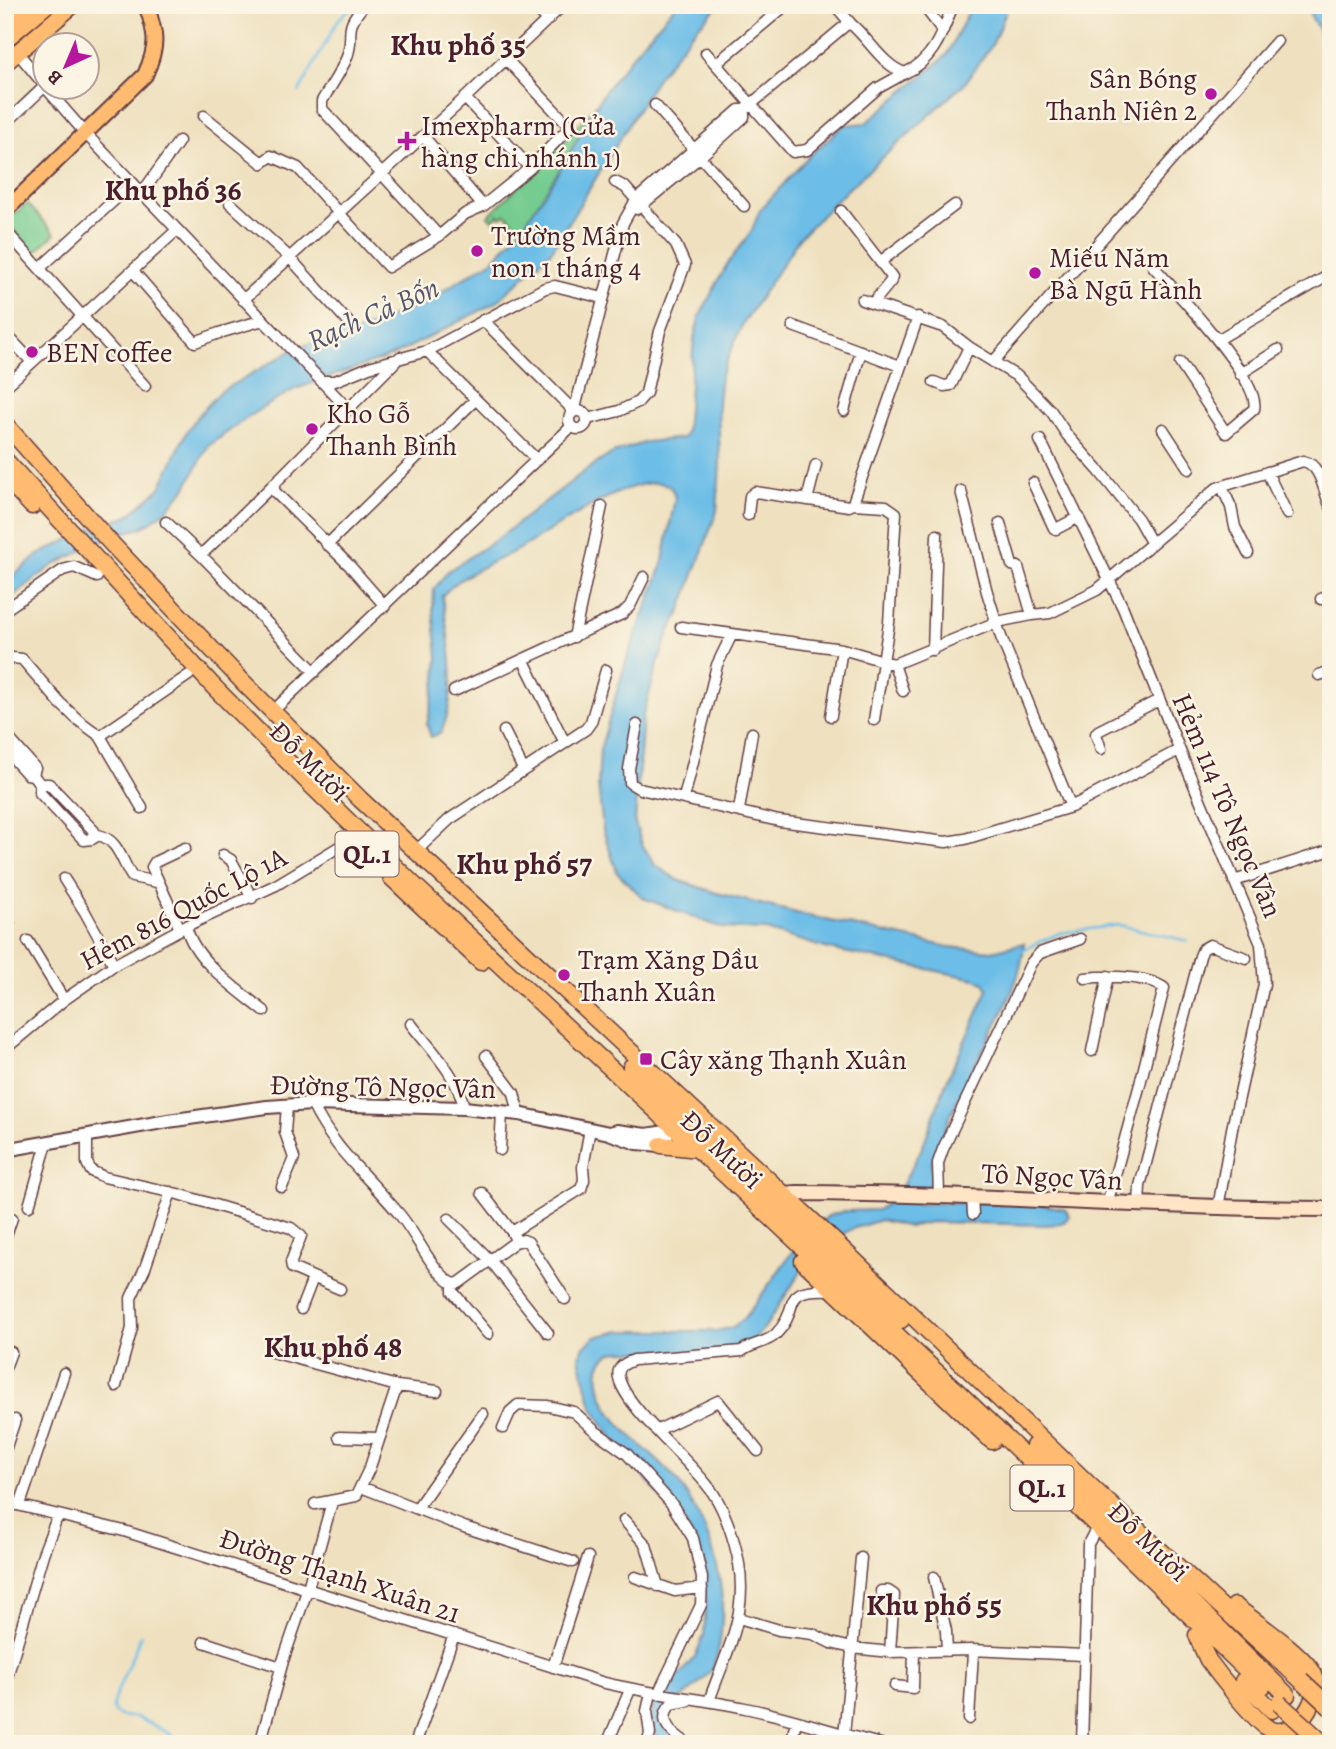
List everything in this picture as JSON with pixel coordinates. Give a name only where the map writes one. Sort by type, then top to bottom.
[{"type":"highway","points":[[5,26],[30,5]]},
{"type":"highway","points":[[9,56],[73,5]]},
{"type":"highway","name":"QL.1","points":[[5,424],[66,519]]},
{"type":"highway","name":"QL.1","points":[[5,440],[66,519],[96,551]]},
{"type":"highway","name":"QL.1","points":[[5,460],[96,551]]},
{"type":"highway","name":"QL.1","points":[[5,477],[66,519]]},
{"type":"highway","name":"Đỗ Mười","points":[[96,551],[97,577],[189,675],[352,839],[674,1124],[779,1197],[799,1233]]},
{"type":"highway","name":"Đỗ Mười","points":[[96,551],[416,851],[674,1124],[690,1148],[799,1233]]},
{"type":"highway","name":"Đỗ Mười","points":[[96,551],[214,687],[321,794],[412,883],[674,1124]]},
{"type":"highway","name":"Đỗ Mười","points":[[269,715],[674,1124]]},
{"type":"highway","points":[[674,1124],[690,1148]]},
{"type":"highway","name":"QL.1","points":[[799,1233],[822,1255]]},
{"type":"highway","name":"QL.1","points":[[799,1233],[822,1255]]},
{"type":"highway","name":"Đỗ Mười","points":[[822,1255],[833,1290],[1324,1744]]},
{"type":"highway","name":"Đỗ Mười","points":[[822,1255],[1001,1407],[1331,1708]]},
{"type":"highway","name":"Đỗ Mười","points":[[822,1255],[1196,1635],[1279,1702]]},
{"type":"highway","name":"Đỗ Mười","points":[[1051,1455],[1279,1702],[1309,1744]]},
{"type":"highway","points":[[1196,1635],[1208,1659],[1249,1709],[1270,1729],[1282,1731],[1296,1724],[1303,1716],[1317,1689],[1313,1672],[1300,1658],[1236,1606],[1210,1596]]},
{"type":"highway","name":"QL.1","points":[[1279,1702],[1331,1735]]},
{"type":"main road","points":[[9,56],[56,7]]},
{"type":"main road","points":[[5,41],[56,7]]},
{"type":"main road","points":[[5,211],[145,75],[154,55],[156,36],[145,9]]},
{"type":"main road","name":"Tô Ngọc Vân","points":[[779,1197],[890,1193],[1055,1207],[1107,1203],[1331,1209]]},
{"type":"street","points":[[364,5],[353,18],[349,28],[348,55],[322,101],[322,109],[439,236]]},
{"type":"street","points":[[533,5],[548,20]]},
{"type":"street","points":[[243,300],[563,5]]},
{"type":"street","points":[[717,63],[786,5]]},
{"type":"street","points":[[835,5],[894,70],[905,73]]},
{"type":"street","points":[[923,5],[943,31]]},
{"type":"street","points":[[706,53],[717,63],[748,107],[793,152],[800,153],[807,150],[878,88],[915,69],[931,54],[953,5]]},
{"type":"street","points":[[571,427],[569,422],[623,223],[639,204],[744,117],[748,107],[846,25],[851,24]]},
{"type":"street","points":[[993,362],[1277,41]]},
{"type":"street","points":[[9,56],[32,75]]},
{"type":"street","points":[[204,116],[262,163],[271,156],[298,168],[388,267],[439,236],[465,214],[483,205],[530,168],[570,127],[506,59]]},
{"type":"street","points":[[465,98],[530,168]]},
{"type":"street","points":[[5,124],[32,100]]},
{"type":"street","points":[[59,102],[86,134],[349,410]]},
{"type":"street","points":[[655,105],[744,206]]},
{"type":"street","points":[[423,136],[483,205]]},
{"type":"street","points":[[142,193],[179,141]]},
{"type":"street","points":[[588,419],[619,411],[638,402],[646,393],[660,331],[685,265],[676,245],[625,187],[615,182]]},
{"type":"street","points":[[40,268],[133,183]]},
{"type":"street","points":[[230,203],[289,257],[349,323]]},
{"type":"street","points":[[880,262],[955,205]]},
{"type":"street","points":[[841,211],[892,277],[873,303]]},
{"type":"street","points":[[5,230],[145,386]]},
{"type":"street","points":[[5,387],[177,230]]},
{"type":"street","points":[[1153,266],[1219,339],[1256,403],[1254,409],[1226,433],[1180,363]]},
{"type":"street","points":[[133,271],[195,342],[219,332],[263,320]]},
{"type":"street","points":[[1219,339],[1331,274]]},
{"type":"street","points":[[318,379],[335,381],[400,357],[426,351],[545,288],[555,286],[603,298]]},
{"type":"street","points":[[862,300],[943,327],[969,347],[1018,377],[1051,411],[1067,435],[1138,519],[1151,542]]},
{"type":"street","points":[[853,504],[918,317]]},
{"type":"street","points":[[483,320],[573,412]]},
{"type":"street","points":[[793,326],[900,366]]},
{"type":"street","points":[[5,333],[32,362]]},
{"type":"street","points":[[934,382],[944,386],[951,385],[969,347]]},
{"type":"street","points":[[1240,374],[1278,350]]},
{"type":"street","points":[[426,351],[537,460]]},
{"type":"street","points":[[844,411],[861,351]]},
{"type":"street","points":[[201,555],[400,357]]},
{"type":"street","points":[[327,545],[475,400]]},
{"type":"street","points":[[571,427],[583,429],[588,419],[585,413],[573,412]]},
{"type":"street","points":[[269,715],[571,427]]},
{"type":"street","points":[[1163,429],[1189,469]]},
{"type":"street","name":"Hẻm 114 Tô Ngọc Vân","points":[[1040,440],[1123,608],[1179,750],[1261,944],[1264,984],[1235,1116],[1219,1208]]},
{"type":"street","points":[[681,627],[842,649],[889,663],[933,650],[997,622],[1050,612],[1097,590],[1217,488],[1303,461],[1315,468],[1331,507]]},
{"type":"street","points":[[807,500],[816,465]]},
{"type":"street","points":[[1267,472],[1287,514]]},
{"type":"street","points":[[1033,483],[1054,528],[1079,517]]},
{"type":"street","points":[[274,484],[274,491],[350,566],[385,606]]},
{"type":"street","points":[[1222,487],[1231,507],[1235,527],[1248,553]]},
{"type":"street","points":[[961,491],[997,622],[1071,807]]},
{"type":"street","points":[[748,515],[752,493],[849,506],[886,506],[896,513],[889,663],[874,720]]},
{"type":"street","points":[[574,637],[602,506]]},
{"type":"street","points":[[166,522],[315,672]]},
{"type":"street","points":[[1000,523],[1012,565],[1018,567],[1020,572],[1032,615]]},
{"type":"street","points":[[933,650],[937,535]]},
{"type":"street","points":[[5,610],[62,570],[74,568],[97,577]]},
{"type":"street","points":[[454,691],[622,614],[630,606],[644,577]]},
{"type":"street","points":[[684,798],[717,665],[732,634]]},
{"type":"street","points":[[831,716],[842,649]]},
{"type":"street","points":[[5,661],[12,658],[22,659],[60,703],[100,736],[142,808]]},
{"type":"street","points":[[523,659],[564,741]]},
{"type":"street","points":[[889,663],[903,691]]},
{"type":"street","points":[[416,851],[450,819],[564,741],[581,733],[591,722],[606,670]]},
{"type":"street","points":[[1319,675],[1331,671]]},
{"type":"street","points":[[100,736],[189,675]]},
{"type":"street","points":[[1101,749],[1096,734],[1098,731],[1159,700]]},
{"type":"street","points":[[637,726],[629,769],[630,783],[640,789],[779,821],[946,842],[965,839],[1071,807],[1179,750]]},
{"type":"street","points":[[503,731],[523,769]]},
{"type":"street","points":[[739,810],[751,733]]},
{"type":"street","points":[[5,734],[35,768],[40,793],[84,840],[98,835],[110,839],[132,877],[158,882]]},
{"type":"street","points":[[5,749],[27,774],[37,779]]},
{"type":"street","name":"Hẻm 816 Quốc Lộ 1A","points":[[5,1049],[64,1000],[114,965],[183,927],[252,898],[352,839]]},
{"type":"street","points":[[185,848],[155,862],[152,872],[188,936],[213,969],[264,1011]]},
{"type":"street","points":[[1234,881],[1331,850]]},
{"type":"street","points":[[223,855],[231,860],[252,898]]},
{"type":"street","points":[[64,879],[114,965]]},
{"type":"street","points":[[934,1195],[938,1163],[943,1149],[1031,963],[1040,953],[1080,939]]},
{"type":"street","points":[[27,941],[64,1000]]},
{"type":"street","points":[[1139,1205],[1140,1186],[1203,949],[1210,945],[1246,958]]},
{"type":"street","points":[[1092,1051],[1108,976]]},
{"type":"street","points":[[1085,978],[1108,976],[1156,982],[1164,988],[1107,1203]]},
{"type":"street","points":[[411,1024],[452,1077],[461,1094],[464,1108]]},
{"type":"street","points":[[486,1056],[514,1093],[519,1114]]},
{"type":"street","points":[[312,1104],[334,1143],[401,1216],[430,1260],[445,1279],[453,1284],[459,1283],[491,1261],[513,1237],[581,1189],[590,1129]]},
{"type":"street","name":"Đường Tô Ngọc Vân","points":[[5,1150],[177,1120],[312,1104],[464,1108],[519,1114],[609,1133],[617,1131],[646,1135],[674,1124]]},
{"type":"street","points":[[282,1187],[294,1158],[285,1132],[287,1106]]},
{"type":"street","points":[[500,1150],[502,1112]]},
{"type":"street","points":[[87,1136],[91,1171],[104,1177],[171,1192],[297,1231],[301,1236],[291,1262],[292,1268],[340,1289]]},
{"type":"street","points":[[5,1140],[19,1146]]},
{"type":"street","points":[[29,1206],[47,1143]]},
{"type":"street","points":[[116,1386],[132,1328],[131,1298],[145,1268],[171,1192]]},
{"type":"street","points":[[482,1193],[513,1237],[528,1242],[565,1298]]},
{"type":"street","points":[[973,1198],[973,1214]]},
{"type":"street","points":[[5,1216],[12,1218],[5,1238]]},
{"type":"street","points":[[449,1219],[491,1261],[548,1334]]},
{"type":"street","points":[[301,1309],[313,1278]]},
{"type":"street","points":[[453,1284],[453,1292],[488,1334]]},
{"type":"street","points":[[709,1701],[739,1618],[743,1581],[727,1521],[714,1494],[692,1465],[637,1408],[618,1378],[619,1370],[624,1364],[645,1358],[741,1351],[748,1346],[768,1341],[778,1333],[800,1292],[809,1289],[833,1290]]},
{"type":"street","points":[[5,1368],[11,1352]]},
{"type":"street","points":[[272,1352],[397,1386],[437,1391]]},
{"type":"street","points":[[20,1505],[64,1373]]},
{"type":"street","points":[[315,1504],[356,1496],[397,1386]]},
{"type":"street","points":[[658,1430],[718,1401],[758,1451]]},
{"type":"street","points":[[503,1428],[510,1412],[518,1405],[548,1406],[574,1412],[626,1454],[671,1503],[693,1538],[699,1559],[701,1605],[647,1711],[650,1734],[647,1744]]},
{"type":"street","points":[[417,1508],[482,1414]]},
{"type":"street","points":[[5,1450],[15,1420]]},
{"type":"street","points":[[340,1437],[379,1438]]},
{"type":"street","points":[[361,1487],[464,1527],[573,1562]]},
{"type":"street","name":"Đường Thạnh Xuân 21","points":[[5,1502],[124,1531],[630,1690],[695,1699]]},
{"type":"street","points":[[260,1744],[332,1502]]},
{"type":"street","points":[[5,1684],[43,1554],[58,1515]]},
{"type":"street","points":[[624,1520],[646,1545],[658,1586]]},
{"type":"street","points":[[1082,1744],[1088,1544],[1095,1531]]},
{"type":"street","points":[[554,1667],[588,1557]]},
{"type":"street","points":[[844,1735],[861,1559]]},
{"type":"street","points":[[635,1577],[680,1592],[702,1588]]},
{"type":"street","points":[[933,1577],[946,1631],[947,1651]]},
{"type":"street","points":[[881,1591],[894,1595],[890,1652]]},
{"type":"street","points":[[739,1618],[779,1630],[813,1634],[831,1643],[852,1648],[890,1652],[971,1650],[1084,1655]]},
{"type":"street","points":[[415,1744],[454,1635]]},
{"type":"street","points":[[204,1642],[281,1667]]},
{"type":"street","points":[[968,1718],[973,1653],[971,1650]]},
{"type":"street","points":[[895,1686],[913,1688],[914,1651]]},
{"type":"street","points":[[607,1744],[630,1690]]},
{"type":"street","points":[[688,1744],[668,1729],[664,1713],[671,1704],[695,1699],[796,1721],[862,1742],[881,1744]]},
{"type":"street","points":[[791,1744],[796,1721]]},
{"type":"green space","points":[[597,104],[566,160],[521,230],[506,214],[501,217],[498,214],[493,220],[488,216],[566,139]]},
{"type":"green space","points":[[27,203],[55,234],[34,253],[6,222]]},
{"type":"water","points":[[676,5],[719,5],[691,34],[657,78],[552,250],[497,302],[394,355],[295,389],[254,413],[208,446],[185,489],[165,512],[141,528],[108,537],[52,566],[5,602],[5,582],[40,554],[91,528],[126,517],[160,488],[186,433],[220,392],[298,347],[361,330],[428,300],[493,260],[523,227],[566,160],[602,95]]},
{"type":"water","points":[[972,5],[1009,5],[993,43],[965,83],[848,189],[800,237],[741,327],[721,375],[718,403],[720,464],[717,511],[658,663],[643,715],[635,823],[642,844],[655,865],[678,880],[717,893],[949,947],[992,951],[1024,943],[1022,960],[1011,995],[953,1110],[931,1164],[934,1178],[918,1204],[990,1201],[1038,1204],[1065,1209],[1069,1216],[1061,1223],[1043,1225],[930,1222],[909,1227],[880,1220],[852,1229],[836,1238],[806,1264],[765,1327],[751,1343],[727,1353],[617,1351],[607,1355],[601,1362],[599,1380],[604,1400],[621,1426],[678,1482],[707,1535],[718,1573],[722,1613],[721,1638],[716,1658],[709,1673],[664,1711],[663,1727],[680,1744],[664,1744],[652,1724],[653,1708],[695,1657],[704,1635],[706,1598],[693,1537],[606,1429],[592,1406],[579,1358],[584,1346],[595,1337],[620,1331],[717,1331],[733,1327],[745,1318],[798,1244],[828,1216],[846,1211],[877,1210],[895,1199],[922,1148],[947,1080],[988,990],[985,984],[976,979],[829,949],[766,930],[722,928],[643,898],[617,872],[603,830],[598,785],[600,750],[626,661],[662,566],[675,498],[669,486],[653,483],[614,494],[521,548],[469,574],[442,596],[452,682],[447,716],[441,733],[431,737],[427,725],[438,656],[433,609],[434,589],[448,571],[500,537],[586,470],[613,453],[646,442],[683,438],[686,432],[694,339],[700,315],[726,266],[752,230],[760,210],[808,157],[844,125],[866,123],[947,55]]},
{"type":"water","points":[[1305,5],[1331,5],[1331,52]]},
{"type":"waterway","points":[[299,92],[338,20],[353,5]]},
{"type":"waterway","points":[[1022,950],[1060,933],[1119,925],[1188,941]]},
{"type":"waterway","points":[[141,1635],[114,1699],[114,1711],[120,1716],[150,1723],[187,1744]]},
{"type":"waterway","points":[[167,1744],[170,1734]]},
{"type":"place","name":"Sân Bóng Thanh Niên 2","points":[[1211,94]]},
{"type":"place","name":"Imexpharm (Cửa hàng chi nhánh 1)","points":[[407,141]]},
{"type":"place","name":"Trường Mầm non 1 tháng 4","points":[[477,251]]},
{"type":"place","name":"Miếu Năm Bà Ngũ Hành","points":[[1035,273]]},
{"type":"place","name":"BEN coffee","points":[[32,352]]},
{"type":"place","name":"Kho Gỗ Thanh Bình","points":[[312,429]]},
{"type":"place","name":"Trạm Xăng Dầu Thanh Xuân","points":[[564,975]]},
{"type":"place","name":"Cây xăng Thạnh Xuân","points":[[646,1059]]},
{"type":"district","name":"Khu phố 35","points":[[458,45]]},
{"type":"district","name":"Khu phố 36","points":[[173,190]]},
{"type":"district","name":"Khu phố 57","points":[[524,864]]},
{"type":"district","name":"Khu phố 48","points":[[333,1347]]},
{"type":"district","name":"Khu phố 55","points":[[934,1605]]},
{"type":"water label","name":"Rạch Cả Bốn","points":[[373,314]]}]
